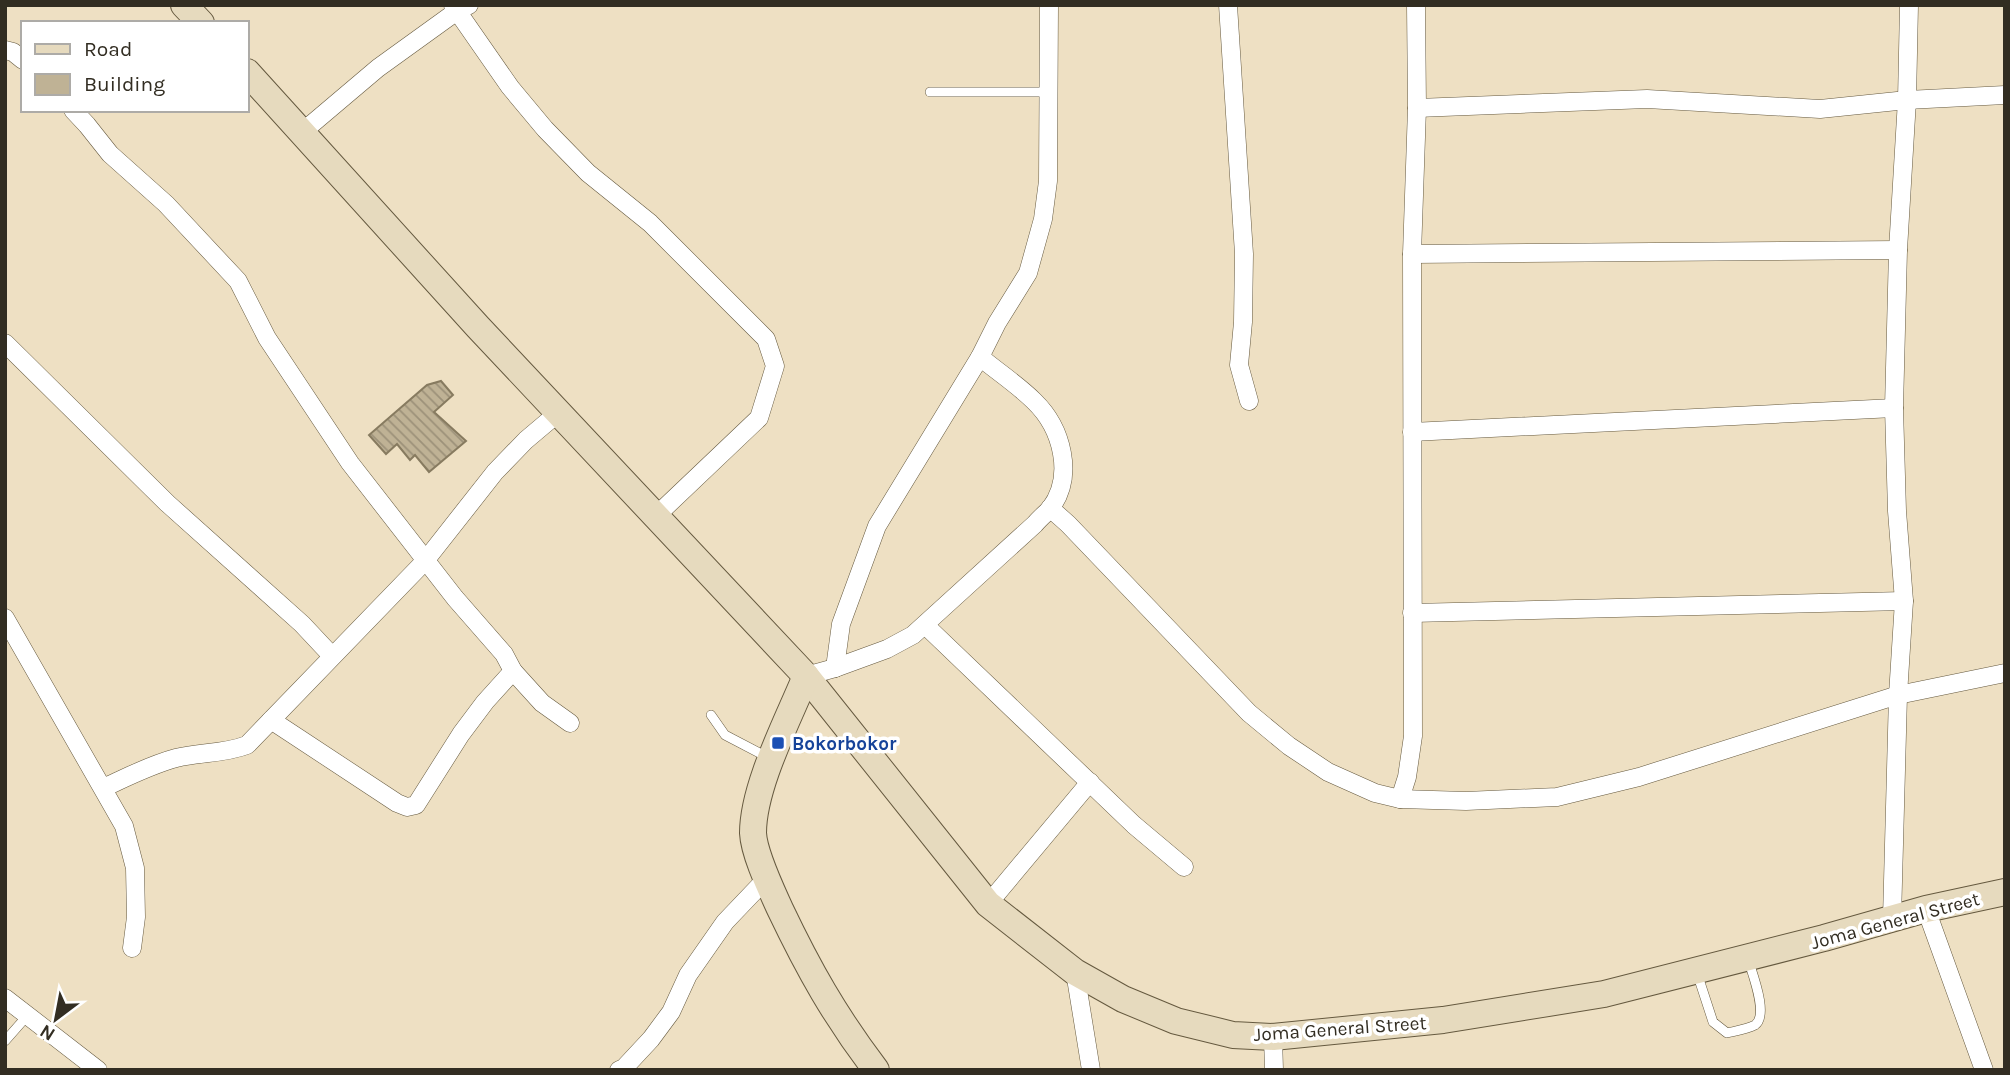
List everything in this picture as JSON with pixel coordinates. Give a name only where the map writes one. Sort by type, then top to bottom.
[{"type":"street","points":[[184,5],[199,21]]},
{"type":"street","points":[[835,668],[841,624],[877,526],[1028,273],[1043,219],[1048,181],[1049,5]]},
{"type":"street","points":[[1228,5],[1244,254],[1243,323],[1239,365],[1249,401]]},
{"type":"street","points":[[1400,799],[1407,777],[1413,736],[1412,254],[1417,108],[1416,5]]},
{"type":"street","points":[[1892,919],[1898,695],[1904,601],[1897,511],[1894,408],[1909,5]]},
{"type":"street","points":[[300,134],[378,68],[459,7],[510,87],[545,129],[588,173],[650,223],[766,339],[775,366],[759,418],[657,516]]},
{"type":"street","points":[[5,50],[21,59]]},
{"type":"street","name":"Joma General Street","points":[[248,73],[300,134],[558,413],[806,676],[988,904],[1075,972],[1123,999],[1176,1021],[1233,1035],[1273,1037],[1443,1020],[1604,994],[1926,909],[2005,892]]},
{"type":"street","points":[[1417,108],[1647,99],[1820,109],[1907,100],[2005,95]]},
{"type":"street","points":[[74,112],[88,125],[110,154],[166,204],[238,281],[267,338],[320,421],[425,561],[504,654],[513,671],[542,703],[570,723]]},
{"type":"street","points":[[1412,254],[1898,250]]},
{"type":"street","points":[[5,343],[167,503],[302,624],[332,656]]},
{"type":"street","points":[[876,1070],[836,1015],[809,969],[766,879],[753,835],[757,806],[772,760],[806,676],[835,668],[903,641],[925,625],[1050,508],[1059,492],[1063,452],[1055,428],[1036,403],[980,357]]},
{"type":"street","points":[[1412,432],[1894,408]]},
{"type":"street","points":[[103,788],[158,763],[193,754],[233,751],[247,745],[425,561],[495,472],[526,440],[558,413]]},
{"type":"street","points":[[1050,508],[1249,713],[1289,746],[1328,772],[1375,793],[1400,799],[1466,802],[1557,797],[1639,777],[1898,695],[2005,673]]},
{"type":"street","points":[[1412,613],[1904,601]]},
{"type":"street","points":[[5,618],[124,826],[133,855],[136,917],[132,948]]},
{"type":"street","points":[[925,625],[1133,825],[1184,867]]},
{"type":"street","points":[[271,720],[407,807],[416,805],[461,734],[513,671]]},
{"type":"street","points":[[988,904],[1090,782]]},
{"type":"street","points":[[619,1070],[651,1039],[671,1012],[688,975],[725,922],[766,879]]},
{"type":"street","points":[[1926,909],[1984,1070]]},
{"type":"street","points":[[1075,972],[1091,1070]]},
{"type":"street","points":[[5,998],[97,1070]]},
{"type":"street","points":[[1273,1037],[1274,1070]]},
{"type":"lane","points":[[930,92],[1047,92]]},
{"type":"lane","points":[[711,715],[725,735],[772,760]]},
{"type":"lane","points":[[1696,971],[1713,1022],[1727,1033],[1755,1025],[1760,1019],[1762,1008],[1748,958]]},
{"type":"lane","points":[[5,1041],[27,1016]]},
{"type":"building","points":[[441,381],[453,395],[434,412],[466,441],[429,472],[415,455],[410,460],[397,444],[386,454],[369,435],[427,385]]},
{"type":"place","name":"Bokorbokor","points":[[778,743]]}]
